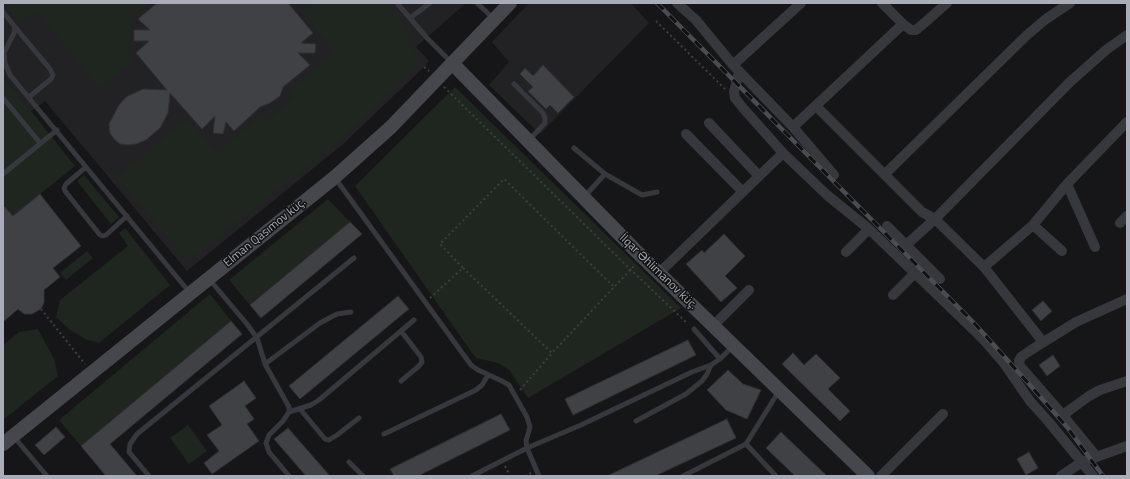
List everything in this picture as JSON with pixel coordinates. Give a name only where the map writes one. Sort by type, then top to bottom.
[{"type":"main road","name":"Elman Qasımov küç.","points":[[8,440],[335,177],[391,127],[510,3]]},
{"type":"main road","name":"İlqar Əhlimanov küç.","points":[[453,64],[643,258],[868,476]]},
{"type":"street","points":[[677,3],[696,20],[736,68],[834,174]]},
{"type":"street","points":[[801,3],[736,68],[735,98],[783,153],[827,195],[869,229],[962,318],[996,353],[1030,401],[1093,476]]},
{"type":"street","points":[[882,3],[911,30],[916,30],[946,3]]},
{"type":"street","points":[[885,174],[1027,35],[1046,19],[1070,3]]},
{"type":"street","points":[[792,128],[903,24]]},
{"type":"street","points":[[906,246],[935,219],[1070,82],[1106,50],[1127,36]]},
{"type":"street","points":[[816,106],[922,212],[935,219],[984,267],[1043,342]]},
{"type":"street","points":[[984,267],[1033,224],[1067,184],[1127,122]]},
{"type":"street","points":[[709,123],[759,176]]},
{"type":"street","points":[[686,134],[743,192]]},
{"type":"street","points":[[659,273],[783,153]]},
{"type":"street","points":[[1067,184],[1095,247]]},
{"type":"street","points":[[1033,224],[1062,251]]},
{"type":"street","points":[[887,226],[940,279]]},
{"type":"street","points":[[846,252],[869,229]]},
{"type":"street","points":[[893,295],[915,274]]},
{"type":"street","points":[[713,326],[749,290]]},
{"type":"street","points":[[1096,456],[1063,415],[1020,366],[1019,361],[1021,357],[1076,322],[1127,299]]},
{"type":"street","points":[[1063,415],[1100,390],[1127,381]]},
{"type":"street","points":[[881,476],[943,414]]},
{"type":"street","points":[[1061,476],[1082,462],[1127,446]]},
{"type":"lane","points":[[397,3],[427,38],[453,64]]},
{"type":"lane","points":[[410,18],[430,3]]},
{"type":"lane","points":[[477,3],[494,20]]},
{"type":"lane","points":[[3,12],[50,69],[53,75],[51,79],[29,97]]},
{"type":"lane","points":[[15,26],[14,32],[4,53],[5,63],[10,75],[57,130],[190,293]]},
{"type":"lane","points":[[514,84],[543,113],[545,118],[544,123],[528,141]]},
{"type":"lane","points":[[3,98],[40,143]]},
{"type":"lane","points":[[3,174],[57,130]]},
{"type":"lane","points":[[574,148],[605,174],[642,195],[657,192]]},
{"type":"lane","points":[[86,167],[66,184],[64,188],[100,234],[103,236],[106,235],[127,216]]},
{"type":"lane","points":[[584,197],[605,174]]},
{"type":"lane","points":[[335,177],[471,364],[478,370],[502,380],[509,385],[527,417],[530,427],[526,441],[527,448],[539,476]]},
{"type":"lane","points":[[149,476],[129,452],[130,444],[137,434],[354,258]]},
{"type":"lane","points":[[208,278],[257,338],[265,364],[289,407],[289,412],[283,422],[269,435],[266,443],[269,452],[289,476]]},
{"type":"lane","points":[[265,364],[320,323],[337,314],[351,312]]},
{"type":"lane","points":[[289,412],[311,405],[318,400],[414,320]]},
{"type":"lane","points":[[694,329],[720,359]]},
{"type":"lane","points":[[401,331],[421,357],[422,362],[401,381]]},
{"type":"lane","points":[[472,476],[527,448],[581,425],[692,372],[711,365],[720,359],[734,345]]},
{"type":"lane","points":[[636,420],[686,394],[702,381],[711,365]]},
{"type":"lane","points":[[384,434],[476,390],[482,385],[488,375]]},
{"type":"lane","points":[[683,476],[746,444],[779,390]]},
{"type":"lane","points":[[300,409],[325,439],[330,440],[359,418]]},
{"type":"lane","points":[[8,440],[47,476]]},
{"type":"lane","points":[[746,444],[776,476]]},
{"type":"lane","points":[[349,462],[363,476]]},
{"type":"path","points":[[656,20],[735,98]]},
{"type":"path","points":[[424,67],[631,270],[694,329]]},
{"type":"path","points":[[552,353],[440,244],[504,179],[614,287]]},
{"type":"path","points":[[515,395],[552,353],[643,258]]},
{"type":"path","points":[[427,302],[463,268]]},
{"type":"path","points":[[41,309],[92,372]]},
{"type":"shaded area","points":[[3,3],[466,3],[416,47],[429,61],[424,67],[342,145],[187,271],[45,101],[31,111],[3,76]]},
{"type":"shaded area","points":[[4,3],[148,3],[132,19],[129,54],[135,60],[100,88],[36,10],[20,22]]},
{"type":"shaded area","points":[[312,3],[390,3],[400,14],[412,50],[423,62],[338,142],[188,261],[117,177],[187,119],[217,153],[263,114],[269,120],[295,97],[290,91],[335,51],[301,12]]},
{"type":"shaded area","points":[[529,3],[631,3],[649,23],[540,134],[489,85],[509,62],[492,42]]},
{"type":"shaded area","points":[[3,76],[75,166],[13,216],[3,205]]},
{"type":"shaded area","points":[[455,87],[681,308],[528,398],[509,370],[498,363],[476,358],[355,186]]},
{"type":"shaded area","points":[[84,175],[119,217],[111,224],[77,181]]},
{"type":"shaded area","points":[[328,199],[350,222],[250,305],[229,280]]},
{"type":"shaded area","points":[[125,228],[170,285],[99,343],[87,340],[70,330],[56,317],[60,300],[128,246],[119,233]]},
{"type":"shaded area","points":[[87,251],[93,258],[66,280],[60,273]]},
{"type":"shaded area","points":[[210,294],[231,321],[81,446],[59,420]]},
{"type":"shaded area","points":[[38,329],[54,359],[58,376],[3,420],[3,345],[19,332]]},
{"type":"shaded area","points":[[188,425],[207,451],[189,464],[170,438]]},
{"type":"building","points":[[157,3],[288,3],[313,33],[301,43],[316,44],[315,53],[298,53],[310,65],[283,87],[280,96],[270,103],[260,107],[234,131],[226,122],[223,134],[213,133],[215,116],[202,129],[170,93],[168,113],[160,128],[146,140],[136,144],[120,144],[110,133],[109,124],[119,105],[126,97],[143,89],[167,90],[136,53],[149,41],[134,41],[134,30],[150,30],[138,19]]},
{"type":"building","points":[[543,65],[574,97],[558,113],[550,105],[546,109],[528,91],[533,87],[520,74],[525,68],[533,76]]},
{"type":"building","points":[[40,194],[81,246],[53,268],[60,277],[44,290],[44,303],[41,309],[32,314],[24,314],[18,309],[3,322],[3,205],[13,216]]},
{"type":"building","points":[[350,222],[362,234],[261,318],[250,305]]},
{"type":"building","points":[[724,234],[745,256],[725,276],[737,288],[721,302],[686,264],[702,250],[704,253]]},
{"type":"building","points":[[398,296],[409,309],[300,399],[289,386]]},
{"type":"building","points":[[1043,301],[1052,311],[1041,321],[1032,310]]},
{"type":"building","points":[[231,321],[242,334],[110,444],[137,476],[106,476],[81,446]]},
{"type":"building","points":[[688,340],[696,355],[573,415],[565,399]]},
{"type":"building","points":[[793,353],[804,365],[816,354],[840,378],[828,389],[850,411],[840,421],[782,364]]},
{"type":"building","points":[[1053,355],[1060,366],[1047,376],[1039,365]]},
{"type":"building","points":[[728,370],[743,384],[761,390],[747,419],[726,410],[707,390]]},
{"type":"building","points":[[244,381],[256,398],[245,406],[254,419],[247,424],[259,441],[212,474],[204,463],[219,451],[207,435],[222,425],[209,406]]},
{"type":"building","points":[[501,414],[510,430],[418,476],[394,476],[390,469]]},
{"type":"building","points":[[727,419],[736,438],[655,476],[607,476]]},
{"type":"building","points":[[56,427],[65,437],[44,455],[35,445]]},
{"type":"building","points":[[288,428],[330,476],[306,476],[274,439]]},
{"type":"building","points":[[781,432],[827,476],[795,476],[766,448]]},
{"type":"building","points":[[1029,452],[1038,468],[1026,475],[1017,459]]},
{"type":"railway","points":[[657,3],[974,323],[1067,427],[1103,476]]}]
